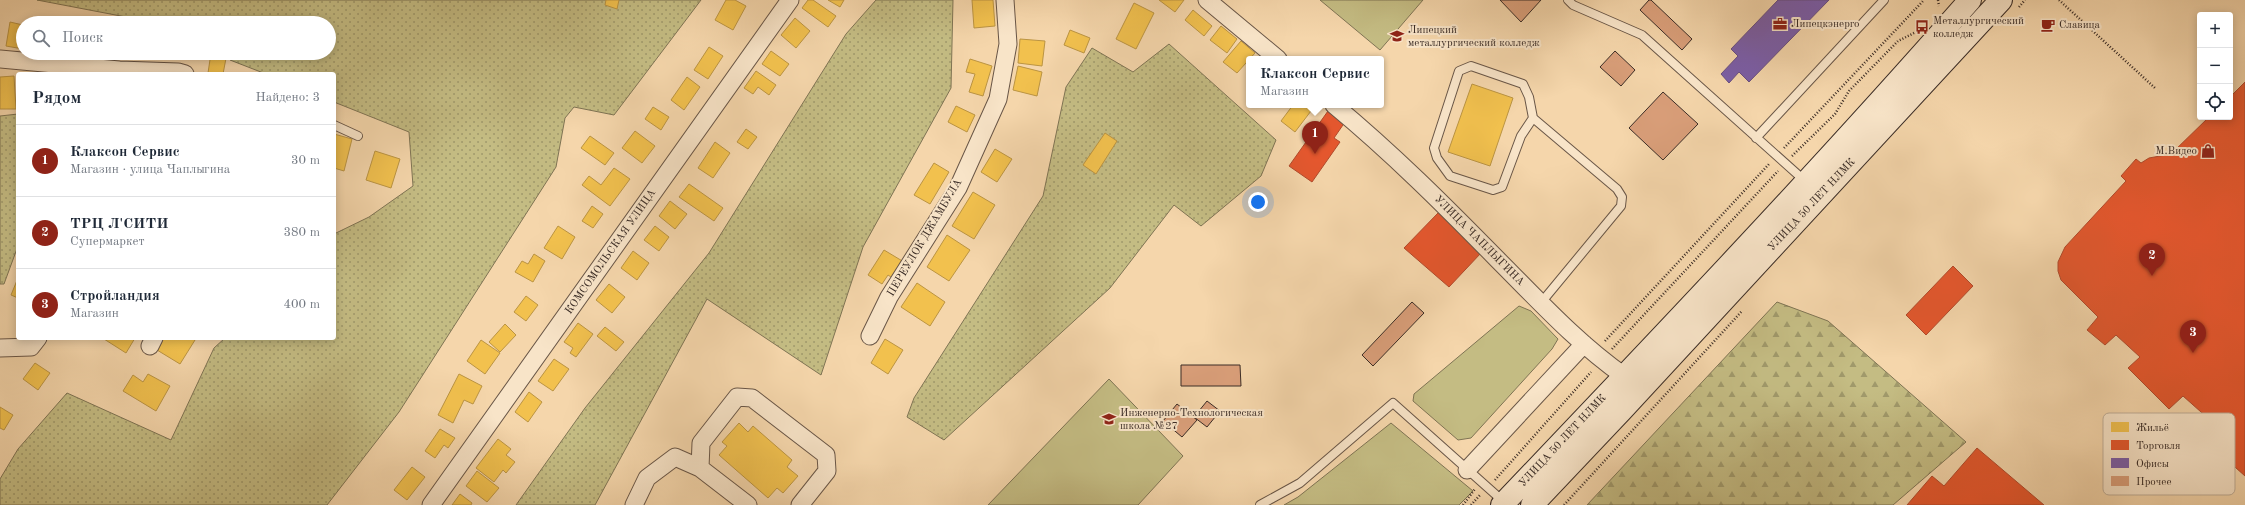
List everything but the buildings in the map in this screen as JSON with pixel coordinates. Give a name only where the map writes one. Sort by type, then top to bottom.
[{"type":"main road","name":"УЛИЦА 50 ЛЕТ НЛМК","points":[[1532,505],[1622,410],[2001,0]]},
{"type":"main road","name":"УЛИЦА 50 ЛЕТ НЛМК","points":[[1504,504],[1806,181],[1932,44],[1968,1]]},
{"type":"main road","name":"УЛИЦА 50 ЛЕТ НЛМК","points":[[1622,410],[1632,391],[1631,383],[1624,376]]},
{"type":"street","name":"КОМСОМОЛЬСКАЯ УЛИЦА","points":[[431,505],[790,0]]},
{"type":"street","name":"ПЕРЕУЛОК ДЖАМБУЛА","points":[[870,336],[889,297],[958,188],[998,98],[1008,44],[1005,0]]},
{"type":"street","points":[[1207,0],[1274,56]]},
{"type":"street","points":[[0,59],[119,72],[178,72]]},
{"type":"street","name":"УЛИЦА ЧАПЛЫГИНА","points":[[1338,108],[1373,137],[1429,191],[1540,304],[1593,352],[1624,376]]},
{"type":"street","points":[[0,348],[31,347],[36,340]]},
{"type":"street","points":[[1467,470],[1593,352]]},
{"type":"street","points":[[700,468],[701,443],[737,397],[752,398],[826,456],[827,471],[800,505]]},
{"type":"street","points":[[634,505],[647,478],[675,457],[700,468],[748,505]]},
{"type":"lane","points":[[1568,0],[1573,5],[1642,35],[1776,156],[1806,181]]},
{"type":"lane","points":[[1756,138],[1884,0]]},
{"type":"lane","points":[[1533,118],[1520,136],[1502,187],[1493,190],[1450,176],[1437,158],[1434,148],[1459,71],[1471,66],[1523,84],[1529,98],[1533,118],[1622,196],[1621,206],[1540,304]]},
{"type":"lane","points":[[336,126],[358,136]]},
{"type":"lane","points":[[1260,505],[1300,483],[1393,404],[1504,504]]},
{"type":"path","points":[[1471,505],[1487,488],[1593,352],[1924,0]]},
{"type":"path","points":[[1936,13],[1939,8],[1939,0]]},
{"type":"path","points":[[2059,0],[2155,88]]},
{"type":"path","points":[[1593,352],[1835,114],[1848,91],[1898,41],[1920,27]]},
{"type":"path","points":[[1463,505],[1480,482]]},
{"type":"green space","points":[[37,0],[701,0],[614,115],[574,107],[565,118],[556,167],[399,412],[327,505],[0,505],[0,479],[18,449],[67,393],[171,440],[214,348],[223,340],[336,340],[336,233],[369,217],[413,186],[409,132],[336,103],[336,72],[261,72],[230,60],[336,60],[336,16],[121,16]]},
{"type":"green space","points":[[876,0],[953,0],[951,88],[863,247],[821,375],[707,299],[595,505],[516,505],[585,408],[709,253],[846,34]]},
{"type":"green space","points":[[1320,0],[1423,0],[1380,50]]},
{"type":"green space","points":[[1169,44],[1276,140],[1261,176],[1201,226],[1174,205],[1110,288],[944,440],[907,417],[914,398],[1043,196],[1066,87],[1092,48],[1133,72]]},
{"type":"green space","points":[[16,114],[16,251],[4,284],[0,284],[0,116]]},
{"type":"green space","points":[[1777,302],[1828,321],[1966,442],[1893,505],[1587,505]]},
{"type":"green space","points":[[1519,306],[1531,311],[1558,339],[1552,349],[1471,438],[1458,440],[1413,401],[1414,394]]},
{"type":"green space","name":"Инженерно-Технологическая школа №27","points":[[1109,379],[1183,456],[1138,505],[988,505]]},
{"type":"green space","points":[[1391,423],[1473,491],[1459,505],[1284,505],[1298,497]]},
{"type":"place","name":"Липецкэнерго","points":[[1780,24]]},
{"type":"place","name":"Славица","points":[[2048,25]]},
{"type":"place","name":"Металлургический колледж","points":[[1922,27]]},
{"type":"place","name":"Липецкий металлургический колледж","points":[[1397,36]]},
{"type":"place","name":"М.Видео","points":[[2208,151]]},
{"type":"place","name":"Клаксон Сервис","points":[[1315,154]]},
{"type":"place","name":"ТРЦ Л'СИТИ","points":[[2152,276]]},
{"type":"place","name":"Стройландия","points":[[2193,353]]},
{"type":"place","name":"Инженерно-Технологическая школа №27","points":[[1109,419]]}]
